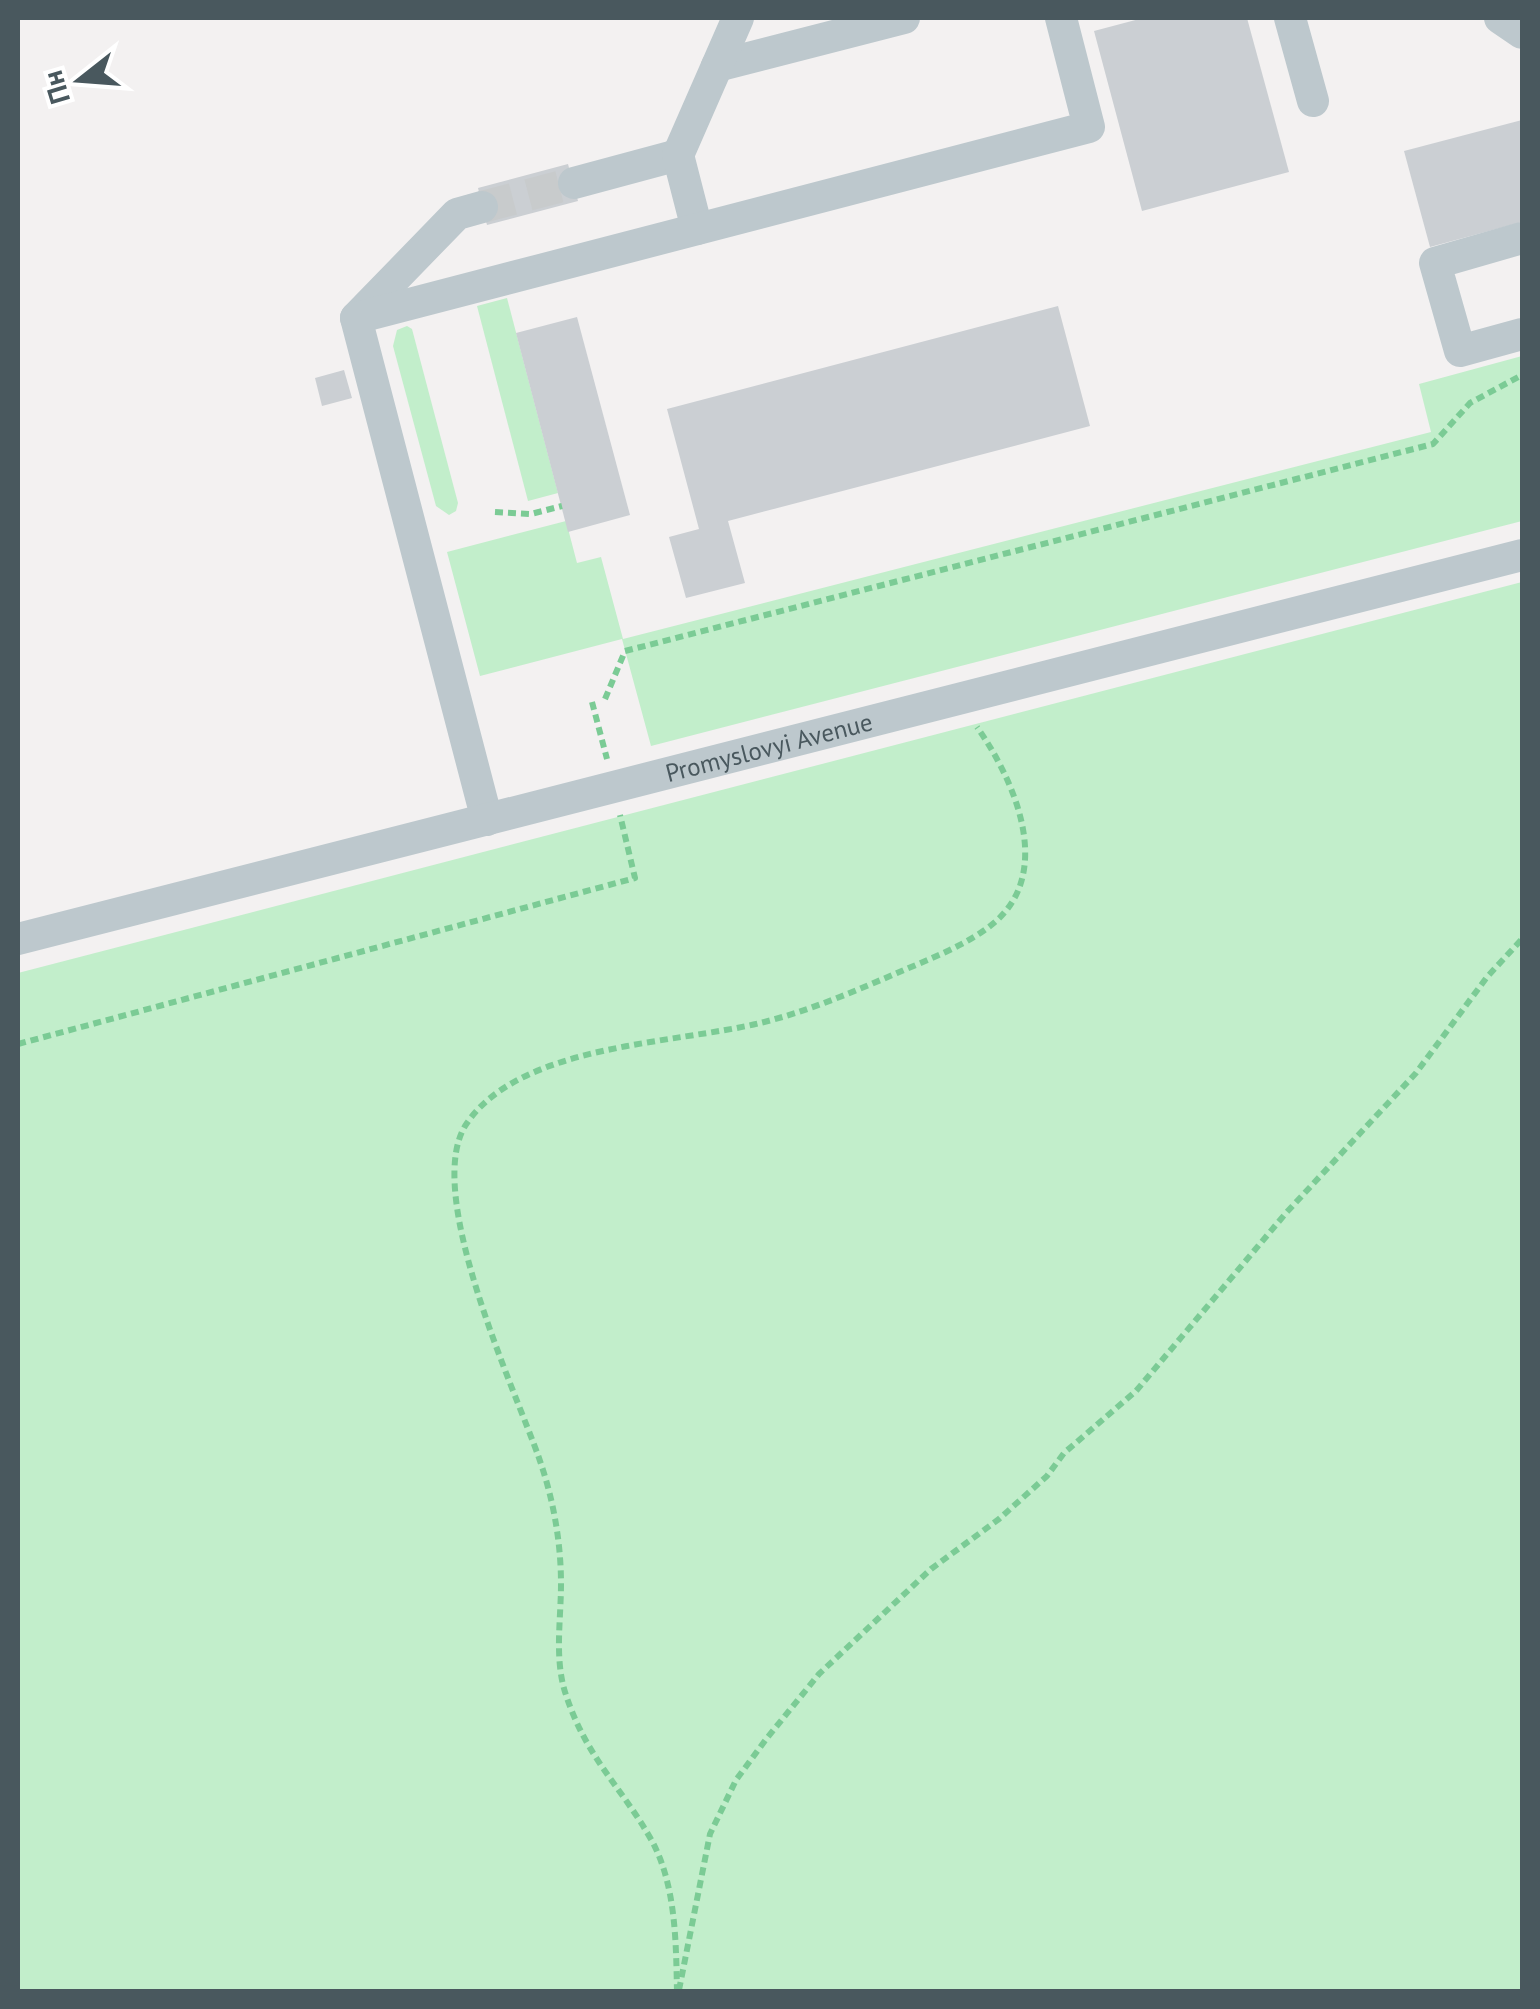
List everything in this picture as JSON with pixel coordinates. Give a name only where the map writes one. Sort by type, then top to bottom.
[{"type":"street","points":[[697,229],[678,155],[738,18]]},
{"type":"street","points":[[717,66],[904,18]]},
{"type":"street","points":[[356,318],[1089,127],[1061,18]]},
{"type":"street","points":[[1290,18],[1313,101]]},
{"type":"street","points":[[1500,18],[1522,33]]},
{"type":"street","points":[[574,183],[678,155]]},
{"type":"street","points":[[356,318],[457,214],[482,207]]},
{"type":"street","points":[[1522,238],[1436,263],[1460,351],[1522,334]]},
{"type":"street","points":[[356,318],[487,820]]},
{"type":"street","name":"Promyslovyi Avenue","points":[[18,939],[1522,555]]},
{"type":"path","points":[[605,699],[626,651],[1433,444],[1470,403],[1522,375]]},
{"type":"path","points":[[495,512],[531,514],[562,506]]},
{"type":"path","points":[[678,1992],[669,1887],[652,1842],[580,1737],[563,1687],[555,1516],[539,1458],[480,1301],[452,1162],[465,1125],[489,1100],[530,1074],[612,1051],[766,1022],[944,953],[997,920],[1019,885],[1024,844],[1017,795],[995,752],[957,700]]},
{"type":"path","points":[[18,1044],[635,878],[592,702]]},
{"type":"path","points":[[678,1992],[710,1834],[736,1780],[767,1738],[833,1661],[932,1569],[1000,1518],[1046,1476],[1064,1452],[1136,1392],[1286,1213],[1416,1073],[1487,977],[1522,939]]},
{"type":"green space","points":[[507,298],[558,493],[528,501],[477,306]]},
{"type":"green space","points":[[407,326],[412,329],[458,503],[456,511],[449,515],[436,506],[393,346],[397,330]]},
{"type":"green space","points":[[1522,356],[1522,521],[651,746],[622,639],[480,676],[447,552],[566,521],[577,563],[601,557],[623,639],[1431,432],[1419,384]]},
{"type":"green space","points":[[1522,582],[1522,1991],[18,1991],[18,973]]},
{"type":"building","points":[[1143,18],[1247,18],[1289,172],[1142,211],[1094,31]]},
{"type":"building","points":[[1522,120],[1522,222],[1430,247],[1404,151]]},
{"type":"building","points":[[568,164],[578,201],[487,225],[478,188]]},
{"type":"building","points":[[1058,306],[1090,426],[728,521],[745,583],[686,598],[669,537],[699,529],[667,409]]},
{"type":"building","points":[[577,317],[630,515],[568,532],[516,333]]},
{"type":"building","points":[[344,370],[352,398],[322,406],[315,378]]},
{"type":"tunnel","points":[[482,207],[574,183]]}]
